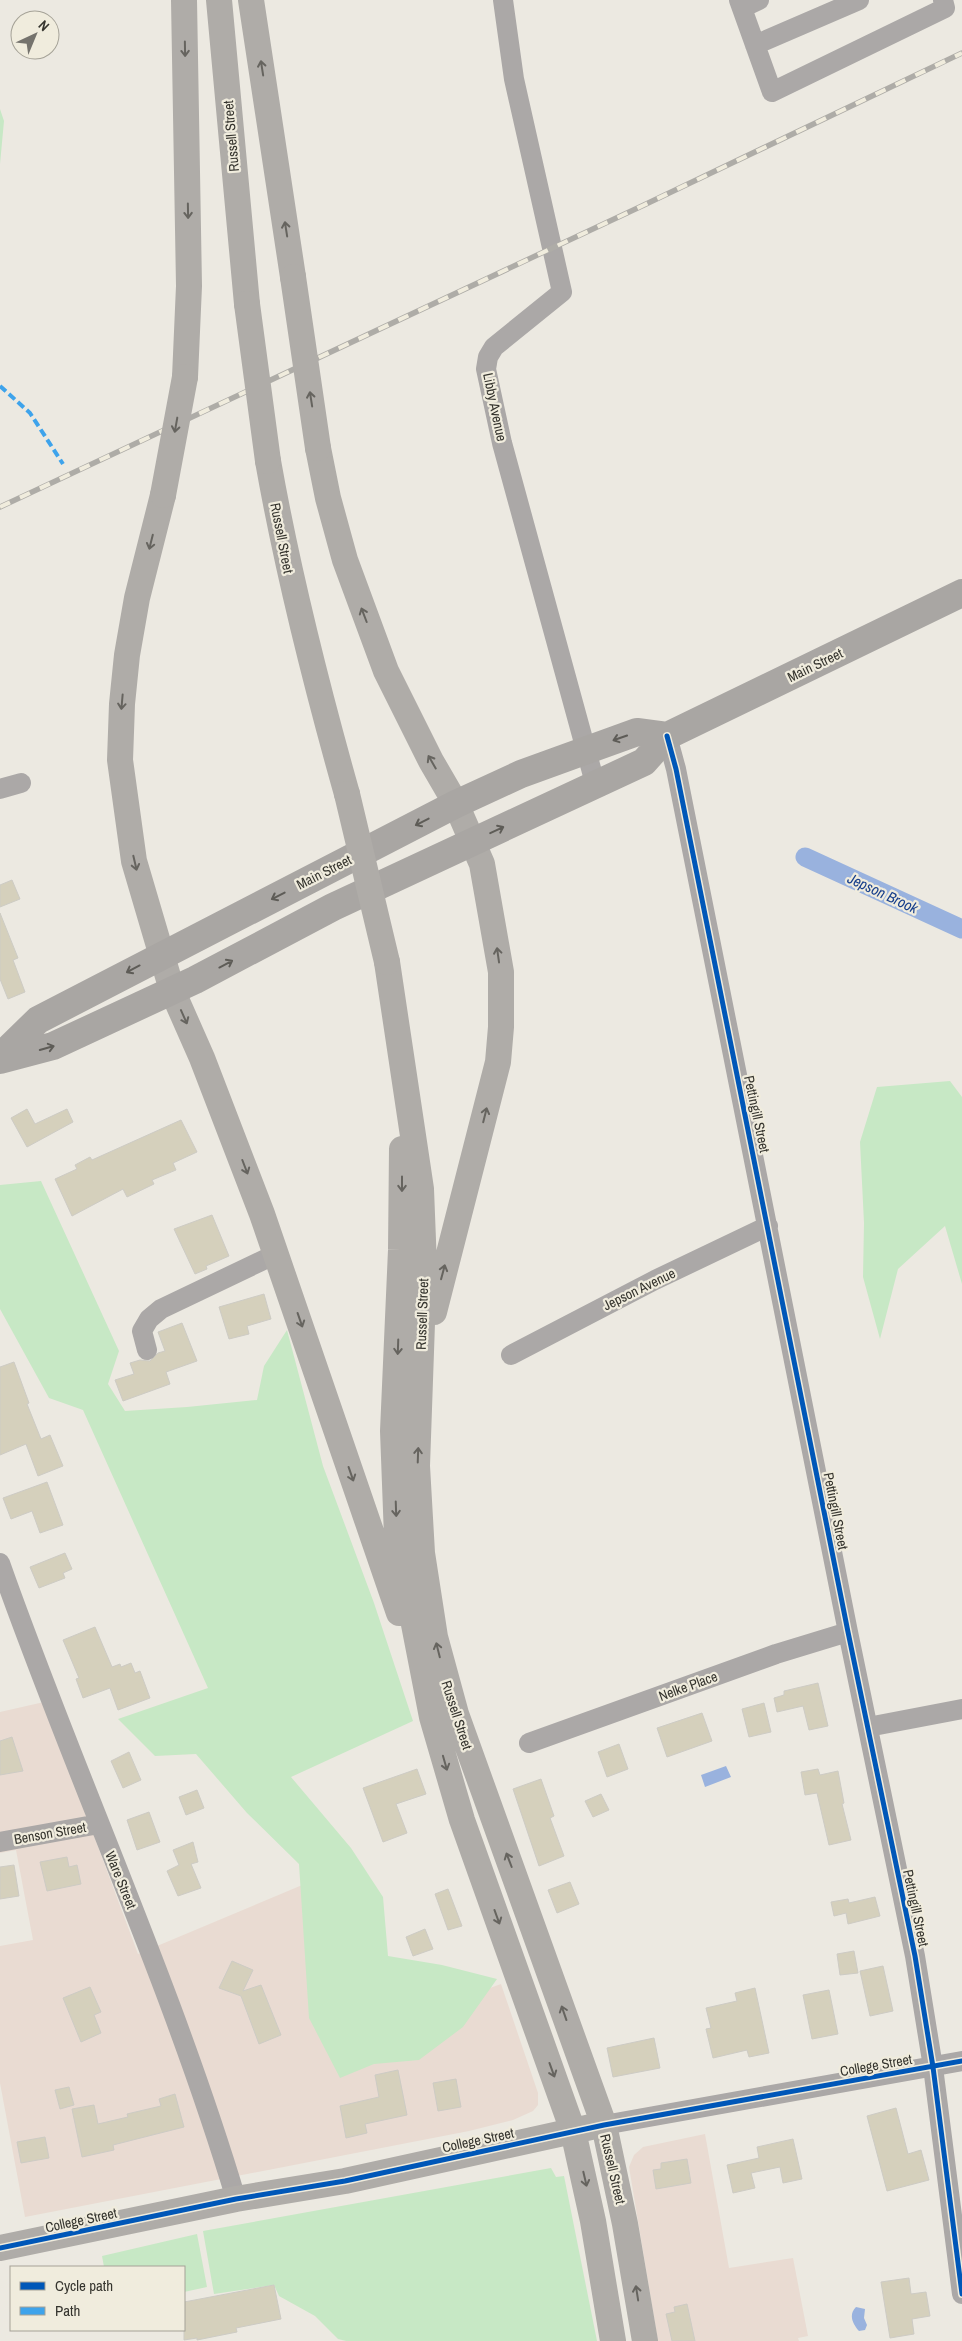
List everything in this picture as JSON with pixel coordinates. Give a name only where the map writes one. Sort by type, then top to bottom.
[{"type":"highway","name":"Main Street","points":[[0,1058],[53,1046],[172,990],[333,907],[644,762],[668,736],[962,593]]},
{"type":"highway","name":"Main Street","points":[[0,1058],[38,1020],[160,955],[456,804],[521,774],[636,732],[668,736]]},
{"type":"main road","points":[[184,0],[190,286],[185,377],[163,495],[137,598],[127,655],[120,760],[134,861],[160,955],[172,990],[229,1126],[276,1254],[423,1684],[432,1716]]},
{"type":"main road","name":"Russell Street","points":[[219,0],[247,304],[268,461],[283,549],[303,632],[347,794],[387,962],[421,1189],[424,1266],[418,1466],[422,1553],[433,1628],[446,1681],[604,2125],[626,2224],[645,2341]]},
{"type":"main road","points":[[251,0],[318,448],[328,498],[345,560],[386,671],[431,762],[456,804],[482,864],[501,972],[501,1027],[498,1062],[438,1290],[427,1348],[420,1406]]},
{"type":"main road","name":"Russell Street","points":[[403,1066],[401,1250],[393,1431],[397,1537],[432,1716],[462,1820],[574,2131],[593,2221],[613,2341]]},
{"type":"main road","name":"College Street","points":[[0,2248],[236,2199],[345,2181],[604,2125]]},
{"type":"street","name":"Libby Avenue","points":[[502,0],[514,79],[562,292],[494,347],[488,357],[486,370],[502,443],[595,784]]},
{"type":"street","points":[[756,45],[859,0]]},
{"type":"street","points":[[747,3],[756,45],[772,92],[946,8],[943,0]]},
{"type":"street","name":"Pettingill Street","points":[[668,736],[915,1956],[933,2067],[962,2294]]},
{"type":"street","points":[[0,790],[21,784]]},
{"type":"street","name":"Jepson Avenue","points":[[510,1355],[655,1280],[768,1226]]},
{"type":"street","points":[[147,1350],[142,1331],[149,1319],[162,1309],[276,1254]]},
{"type":"street","name":"Ware Street","points":[[0,1563],[4,1588],[100,1824],[170,2005],[217,2136],[236,2199]]},
{"type":"street","name":"Nelke Place","points":[[529,1743],[776,1654],[848,1632]]},
{"type":"street","points":[[868,1727],[962,1709]]},
{"type":"street","name":"Benson Street","points":[[0,1842],[100,1824]]},
{"type":"street","name":"College Street","points":[[604,2125],[962,2061]]},
{"type":"shaded area","points":[[44,1702],[138,1954],[307,1883],[363,2034],[501,1984],[538,2093],[538,2105],[533,2111],[513,2120],[469,2131],[25,2217],[0,2083],[0,1946],[33,1940],[16,1850],[0,1853],[0,1712]]},
{"type":"shaded area","points":[[705,2134],[729,2268],[793,2258],[808,2336],[798,2338],[799,2341],[658,2341],[629,2167],[634,2155],[643,2147]]},
{"type":"green space","points":[[0,109],[4,121],[0,164]]},
{"type":"green space","points":[[950,1081],[962,1097],[962,1284],[945,1226],[898,1269],[880,1339],[863,1277],[864,1223],[860,1142],[877,1087]]},
{"type":"green space","points":[[41,1181],[119,1351],[108,1384],[125,1411],[257,1400],[264,1366],[287,1330],[323,1466],[374,1603],[413,1721],[291,1777],[351,1848],[383,1897],[388,1956],[442,1965],[497,1979],[463,2027],[419,2060],[374,2064],[340,2078],[309,2018],[299,1864],[247,1813],[196,1754],[155,1756],[118,1719],[208,1688],[83,1410],[49,1398],[0,1309],[0,1185]]},
{"type":"green space","points":[[551,2168],[556,2177],[564,2176],[597,2341],[346,2341],[338,2339],[315,2316],[279,2296],[274,2285],[214,2294],[203,2231]]},
{"type":"green space","points":[[197,2234],[207,2287],[185,2292],[185,2266],[104,2266],[102,2256]]},
{"type":"water","points":[[726,1766],[731,1777],[705,1787],[701,1775]]},
{"type":"water","points":[[856,2307],[865,2309],[864,2318],[867,2325],[865,2330],[859,2331],[853,2322],[852,2313]]},
{"type":"building","points":[[12,880],[20,899],[0,907],[0,885]]},
{"type":"building","points":[[0,913],[18,958],[13,960],[25,992],[8,999],[0,979]]},
{"type":"building","points":[[27,1109],[35,1124],[67,1109],[73,1122],[27,1147],[11,1118]]},
{"type":"building","points":[[181,1120],[197,1152],[173,1163],[176,1170],[152,1180],[154,1184],[127,1197],[123,1189],[72,1216],[55,1179],[77,1169],[75,1165],[90,1157],[92,1160]]},
{"type":"building","points":[[212,1215],[229,1256],[206,1266],[207,1269],[195,1274],[174,1229]]},
{"type":"building","points":[[264,1294],[271,1319],[247,1326],[249,1334],[229,1339],[219,1307]]},
{"type":"building","points":[[182,1323],[197,1361],[166,1372],[170,1384],[123,1401],[115,1380],[134,1374],[130,1363],[140,1360],[150,1361],[158,1353],[165,1351],[158,1332]]},
{"type":"building","points":[[14,1362],[29,1403],[27,1404],[41,1439],[50,1435],[63,1466],[38,1476],[26,1444],[0,1455],[0,1367]]},
{"type":"building","points":[[47,1482],[63,1525],[40,1533],[32,1511],[11,1519],[3,1498]]},
{"type":"building","points":[[65,1553],[72,1569],[63,1573],[65,1578],[39,1588],[30,1567]]},
{"type":"building","points":[[95,1627],[112,1667],[120,1664],[121,1667],[131,1663],[135,1673],[140,1671],[150,1698],[118,1710],[110,1688],[83,1698],[76,1679],[79,1678],[63,1640]]},
{"type":"building","points":[[818,1683],[828,1726],[809,1730],[803,1706],[777,1712],[774,1698],[784,1695],[784,1691]]},
{"type":"building","points":[[764,1703],[771,1732],[749,1737],[742,1709]]},
{"type":"building","points":[[702,1713],[712,1741],[667,1757],[657,1728]]},
{"type":"building","points":[[12,1737],[23,1771],[0,1775],[0,1741]]},
{"type":"building","points":[[619,1744],[628,1769],[607,1777],[598,1752]]},
{"type":"building","points":[[129,1752],[141,1780],[123,1788],[111,1761]]},
{"type":"building","points":[[417,1769],[426,1794],[396,1804],[407,1833],[383,1842],[363,1788]]},
{"type":"building","points":[[818,1769],[820,1775],[838,1771],[844,1803],[842,1804],[851,1840],[829,1845],[817,1793],[805,1795],[801,1772]]},
{"type":"building","points":[[541,1779],[554,1816],[550,1818],[564,1856],[539,1866],[513,1789]]},
{"type":"building","points":[[197,1790],[204,1808],[186,1815],[179,1797]]},
{"type":"building","points":[[601,1794],[609,1810],[593,1817],[585,1801]]},
{"type":"building","points":[[149,1812],[160,1842],[137,1850],[127,1820]]},
{"type":"building","points":[[193,1842],[198,1862],[191,1864],[201,1888],[178,1896],[167,1871],[179,1865],[173,1850]]},
{"type":"building","points":[[67,1857],[69,1867],[77,1865],[81,1884],[47,1891],[40,1862]]},
{"type":"building","points":[[14,1865],[19,1896],[0,1899],[0,1867]]},
{"type":"building","points":[[570,1882],[579,1904],[557,1913],[548,1890]]},
{"type":"building","points":[[448,1889],[462,1926],[448,1930],[435,1894]]},
{"type":"building","points":[[875,1897],[880,1916],[848,1924],[846,1913],[834,1916],[831,1902],[848,1899],[849,1903]]},
{"type":"building","points":[[425,1929],[433,1949],[413,1956],[406,1937]]},
{"type":"building","points":[[854,1951],[858,1973],[840,1975],[837,1954]]},
{"type":"building","points":[[232,1961],[253,1970],[243,1991],[261,1985],[281,2035],[259,2044],[241,1996],[219,1988]]},
{"type":"building","points":[[883,1966],[893,2011],[870,2016],[860,1971]]},
{"type":"building","points":[[90,1987],[101,2012],[94,2015],[101,2033],[81,2042],[63,1998]]},
{"type":"building","points":[[755,1988],[769,2053],[749,2057],[747,2050],[713,2058],[706,2029],[711,2028],[706,2008],[737,2001],[735,1993]]},
{"type":"building","points":[[829,1990],[838,2034],[812,2039],[803,1995]]},
{"type":"building","points":[[654,2038],[660,2068],[613,2077],[607,2048]]},
{"type":"building","points":[[398,2070],[407,2115],[365,2124],[367,2133],[346,2138],[340,2106],[379,2097],[375,2075]]},
{"type":"building","points":[[456,2079],[461,2107],[438,2111],[433,2083]]},
{"type":"building","points":[[69,2087],[74,2105],[60,2109],[55,2090]]},
{"type":"building","points":[[175,2094],[184,2127],[113,2145],[114,2150],[82,2157],[72,2109],[94,2105],[98,2124],[128,2117],[127,2114],[161,2106],[159,2099]]},
{"type":"building","points":[[896,2108],[908,2154],[921,2150],[929,2180],[887,2191],[867,2116]]},
{"type":"building","points":[[45,2137],[49,2158],[21,2163],[17,2142]]},
{"type":"building","points":[[793,2139],[802,2179],[783,2183],[780,2167],[751,2173],[755,2188],[733,2193],[727,2165],[759,2158],[757,2147]]},
{"type":"building","points":[[687,2159],[691,2183],[656,2189],[653,2170],[661,2169],[661,2163]]},
{"type":"building","points":[[909,2278],[911,2294],[926,2292],[930,2316],[912,2319],[914,2334],[890,2338],[881,2282]]},
{"type":"building","points":[[274,2285],[281,2319],[236,2328],[237,2332],[197,2340],[197,2338],[184,2340],[185,2302]]},
{"type":"building","points":[[687,2304],[695,2341],[672,2341],[666,2314],[675,2312],[674,2307]]},
{"type":"waterway","name":"Jepson Brook","points":[[805,857],[962,929]]},
{"type":"railway","points":[[0,507],[644,205],[962,53]]},
{"type":"marked path","points":[[0,386],[30,413],[63,464]]},
{"type":"cycle path","points":[[667,736],[676,769],[848,1632],[915,1956],[933,2067],[962,2294]]},
{"type":"cycle path","points":[[0,2248],[236,2199],[345,2181],[604,2125],[962,2061]]}]
